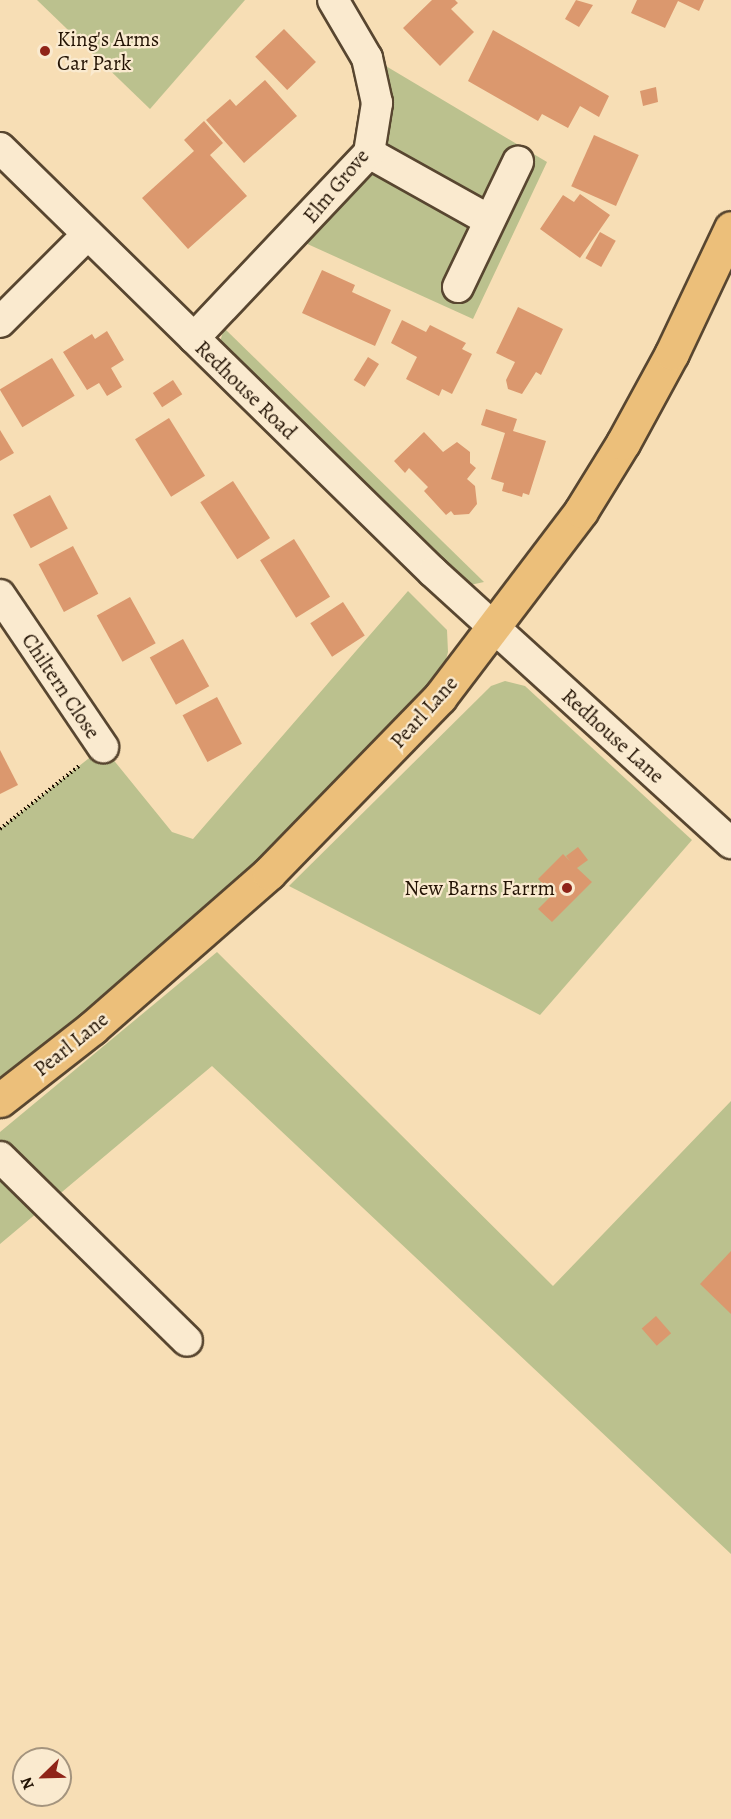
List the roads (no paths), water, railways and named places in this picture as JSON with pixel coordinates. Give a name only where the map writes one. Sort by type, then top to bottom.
[{"type":"main road","name":"Pearl Lane","points":[[0,1100],[92,1028],[310,835],[440,697],[494,629],[581,511],[623,443],[672,353],[731,228]]},
{"type":"street","name":"Elm Grove","points":[[194,338],[369,153],[376,102],[367,58],[333,0]]},
{"type":"street","name":"Redhouse Road","points":[[0,148],[494,629]]},
{"type":"street","points":[[369,153],[489,220]]},
{"type":"street","points":[[458,286],[518,162]]},
{"type":"street","points":[[0,322],[88,234]]},
{"type":"street","name":"Chiltern Close","points":[[0,595],[103,747]]},
{"type":"street","name":"Redhouse Lane","points":[[494,629],[731,843]]},
{"type":"street","points":[[0,1157],[187,1341]]},
{"type":"place","name":"King's Arms Car Park","points":[[45,51]]},
{"type":"place","name":"New Barns Farrm","points":[[567,888]]}]
